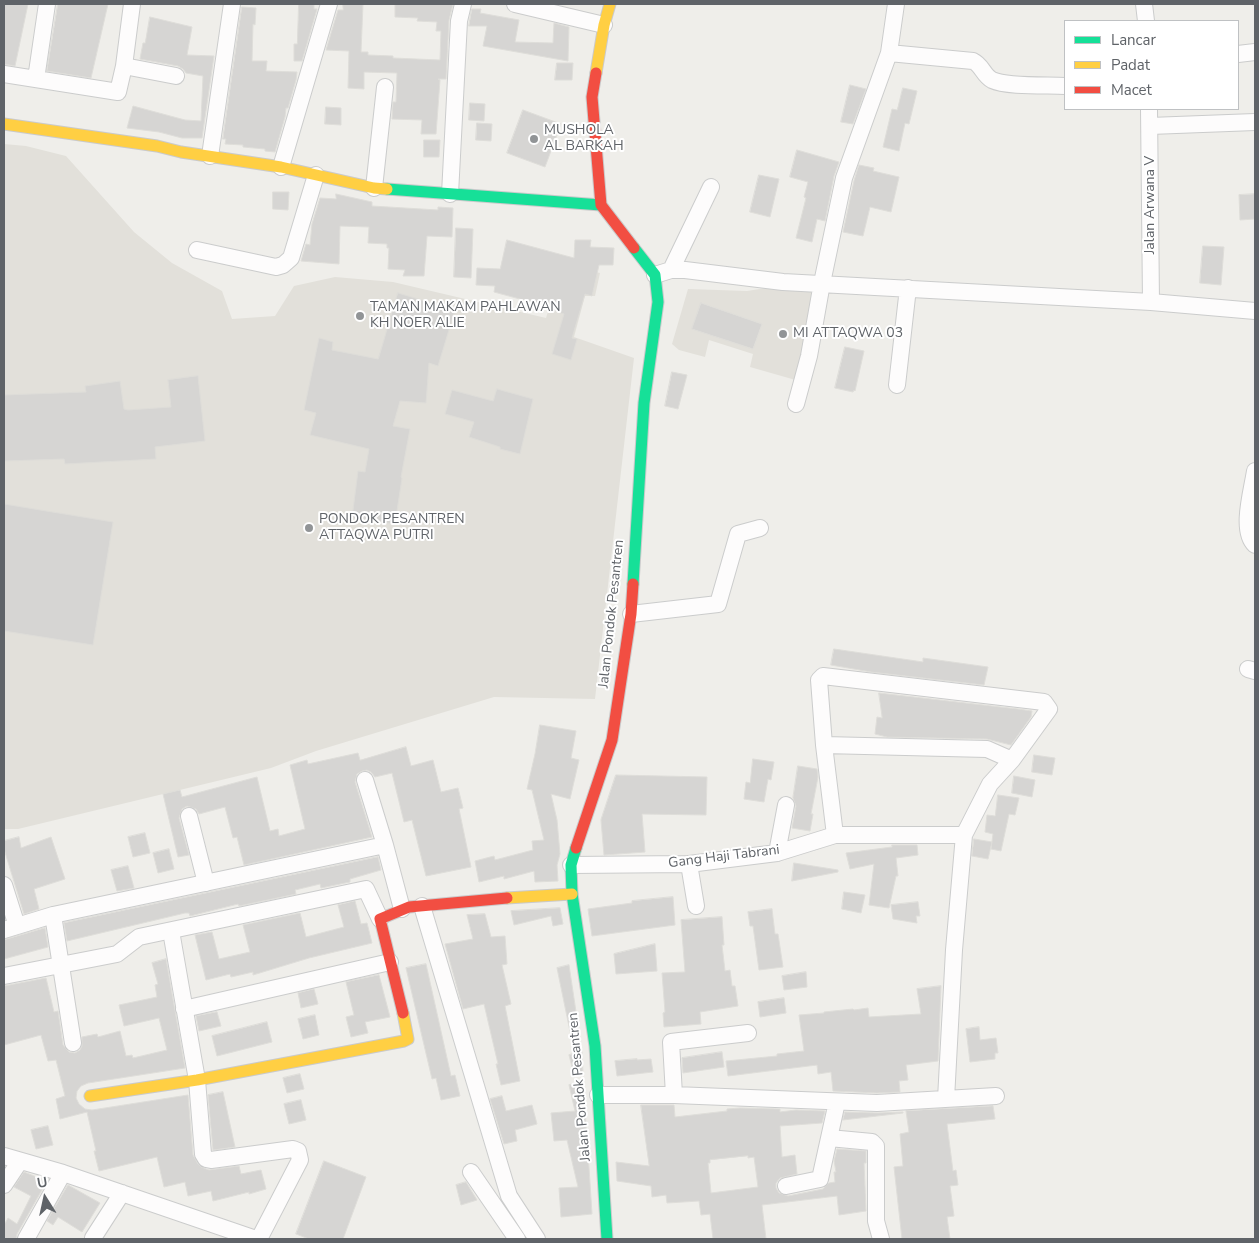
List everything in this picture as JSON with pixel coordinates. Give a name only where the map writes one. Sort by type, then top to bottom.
[{"type":"street","points":[[36,79],[47,4]]},
{"type":"street","points":[[4,74],[116,92],[119,90],[124,66],[132,4]]},
{"type":"street","points":[[210,156],[232,4]]},
{"type":"street","points":[[281,167],[329,4]]},
{"type":"street","points":[[450,194],[459,21],[463,4]]},
{"type":"street","points":[[515,4],[604,25]]},
{"type":"street","points":[[610,4],[604,25],[592,97],[601,205],[655,275],[670,270],[708,272],[783,282],[1151,302],[1255,311]]},
{"type":"street","points":[[796,404],[809,356],[844,178],[889,53],[896,4]]},
{"type":"street","points":[[1144,4],[1146,20]]},
{"type":"street","points":[[1239,54],[1255,52]]},
{"type":"street","points":[[889,53],[973,61],[978,64],[990,79],[1001,83],[1064,86]]},
{"type":"street","points":[[124,66],[176,76]]},
{"type":"street","points":[[374,188],[385,87]]},
{"type":"street","name":"Jalan Arwana V","points":[[1149,110],[1151,302]]},
{"type":"street","points":[[1150,126],[1255,122]]},
{"type":"street","points":[[4,124],[157,146],[181,152],[281,167],[374,188],[601,205]]},
{"type":"street","points":[[197,250],[276,267],[288,262],[291,258],[316,175]]},
{"type":"street","points":[[670,270],[712,187]]},
{"type":"street","name":"Jalan Pondok Pesantren","points":[[606,1239],[595,1046],[572,894],[571,865],[612,740],[630,614],[644,403],[658,302],[655,275]]},
{"type":"street","points":[[897,385],[908,288]]},
{"type":"street","points":[[1255,471],[1247,530],[1255,545]]},
{"type":"street","points":[[630,614],[718,604],[738,534],[760,528]]},
{"type":"street","points":[[836,835],[824,745],[819,680],[823,676],[1044,702],[1049,708],[1012,760],[990,784],[964,835],[954,950],[946,1099]]},
{"type":"street","points":[[824,745],[987,749],[1012,760]]},
{"type":"street","points":[[365,780],[385,846],[413,907],[509,1196],[537,1239]]},
{"type":"street","points":[[777,853],[786,805]]},
{"type":"street","points":[[189,816],[206,883]]},
{"type":"street","name":"Gang Haji Tabrani","points":[[571,865],[688,864],[777,853],[836,835],[964,835]]},
{"type":"street","points":[[4,885],[10,928],[53,915],[385,846]]},
{"type":"street","points":[[688,864],[696,906]]},
{"type":"street","points":[[4,976],[117,954],[139,938],[366,889],[380,919],[408,1034],[406,1040],[197,1080],[90,1096]]},
{"type":"street","points":[[380,919],[413,907],[529,896],[572,894]]},
{"type":"street","points":[[53,915],[73,1043]]},
{"type":"street","points":[[4,1156],[63,1173],[257,1239],[300,1160],[300,1155],[298,1151],[293,1149],[211,1160],[206,1158],[204,1154],[197,1080],[171,931]]},
{"type":"street","points":[[184,1009],[390,962]]},
{"type":"street","points":[[674,1094],[671,1042],[748,1033]]},
{"type":"street","points":[[598,1095],[674,1094],[877,1104],[996,1096]]},
{"type":"street","points":[[786,1186],[820,1179],[837,1102]]},
{"type":"street","points":[[829,1138],[872,1142],[876,1146],[876,1221],[881,1239]]},
{"type":"street","points":[[4,1186],[20,1161]]},
{"type":"street","points":[[471,1172],[517,1239]]},
{"type":"street","points":[[26,1239],[63,1173]]},
{"type":"street","points":[[93,1238],[122,1193]]},
{"type":"shaded area","name":"PONDOK PESANTREN ATTAQWA PUTRI","points":[[4,144],[26,146],[66,156],[134,232],[172,263],[222,291],[232,319],[275,316],[294,286],[335,277],[393,282],[546,318],[563,264],[600,273],[595,296],[585,296],[574,337],[634,358],[595,699],[494,697],[316,751],[271,768],[18,829],[4,829]]},
{"type":"shaded area","name":"MI ATTAQWA 03","points":[[817,280],[799,381],[750,367],[753,354],[709,340],[705,357],[679,350],[672,344],[688,289],[747,291]],"holes":[[[701,303],[762,324],[753,349],[693,329]]]},
{"type":"building","points":[[4,4],[28,4],[15,66],[4,64]]},
{"type":"building","points":[[58,4],[108,4],[91,78],[47,71]]},
{"type":"building","points":[[299,4],[314,4],[314,9],[317,9],[302,61],[294,61],[294,44],[297,44]]},
{"type":"building","points":[[343,4],[363,4],[361,52],[368,52],[368,55],[393,56],[393,58],[440,60],[441,31],[436,31],[437,22],[417,21],[418,18],[395,17],[395,4],[453,4],[449,20],[446,79],[438,79],[440,80],[436,134],[421,134],[422,120],[392,119],[393,102],[396,102],[397,73],[364,72],[364,89],[348,88],[349,51],[326,50],[338,10],[343,10]]},
{"type":"building","points":[[242,7],[256,8],[255,25],[253,24],[252,61],[267,61],[266,71],[297,72],[275,152],[243,147],[243,145],[225,144],[226,139],[223,139]]},
{"type":"building","points":[[472,9],[481,9],[480,13],[519,20],[515,42],[553,43],[554,23],[569,27],[568,61],[483,46],[487,26],[469,26]]},
{"type":"building","points":[[150,17],[192,27],[187,55],[214,56],[202,138],[182,138],[159,132],[127,128],[133,106],[185,120],[201,121],[203,76],[186,73],[178,66],[140,59]]},
{"type":"building","points":[[557,63],[573,63],[572,80],[555,80]]},
{"type":"building","points":[[850,85],[866,89],[853,124],[841,122]]},
{"type":"building","points":[[903,88],[917,91],[909,124],[905,123],[899,151],[883,147],[892,109],[897,110]]},
{"type":"building","points":[[470,103],[485,104],[484,121],[469,120]]},
{"type":"building","points":[[326,107],[341,108],[341,125],[325,124]]},
{"type":"building","name":"MUSHOLA AL BARKAH","points":[[523,110],[561,124],[545,167],[507,153]]},
{"type":"building","points":[[477,123],[492,124],[491,141],[476,140]]},
{"type":"building","points":[[424,140],[440,140],[439,157],[424,157]]},
{"type":"building","points":[[797,150],[839,162],[834,176],[825,221],[817,219],[812,242],[796,238],[808,182],[790,177]]},
{"type":"building","points":[[859,165],[874,168],[873,171],[899,177],[891,212],[870,207],[863,236],[843,232]]},
{"type":"building","points":[[759,175],[779,179],[770,217],[750,212]]},
{"type":"building","points":[[273,192],[289,192],[288,210],[273,209]]},
{"type":"building","points":[[336,194],[372,202],[372,206],[438,210],[438,207],[453,208],[452,237],[427,236],[424,276],[403,276],[405,270],[388,269],[389,248],[387,248],[387,244],[368,243],[369,227],[340,226],[339,264],[301,261],[306,244],[310,245],[312,224],[320,198],[336,199]]},
{"type":"building","points":[[1255,194],[1255,219],[1240,220],[1239,195]]},
{"type":"building","points":[[456,228],[473,229],[471,278],[454,277]]},
{"type":"building","points":[[507,240],[574,258],[575,240],[591,240],[590,247],[614,248],[613,265],[599,265],[592,296],[585,294],[572,338],[577,339],[571,360],[552,354],[564,314],[553,310],[553,308],[494,292],[495,286],[476,285],[477,268],[500,269]]},
{"type":"building","points":[[1203,246],[1224,247],[1221,285],[1200,283]]},
{"type":"building","points":[[398,293],[455,310],[438,366],[429,363],[426,403],[400,401],[393,426],[410,429],[395,524],[352,518],[358,471],[365,472],[369,449],[310,435],[316,413],[304,410],[319,338],[333,342],[332,350],[378,359]]},
{"type":"building","points":[[701,303],[762,324],[753,349],[692,329]]},
{"type":"building","points":[[845,347],[864,351],[855,391],[853,392],[835,388]]},
{"type":"building","points":[[672,372],[687,375],[678,409],[665,406]]},
{"type":"building","points":[[198,376],[205,441],[155,447],[156,459],[65,464],[64,459],[4,461],[4,395],[86,392],[85,386],[120,381],[124,409],[171,407],[168,380]]},
{"type":"building","points":[[497,389],[533,399],[520,454],[500,449],[500,447],[469,437],[474,422],[445,414],[452,390],[493,401]]},
{"type":"building","points":[[4,504],[113,522],[93,645],[4,631]]},
{"type":"building","points":[[834,649],[923,662],[923,658],[988,667],[984,685],[871,672],[831,665]]},
{"type":"building","points":[[879,693],[1032,711],[1031,717],[1011,745],[987,739],[887,737],[875,734],[877,717],[882,718]]},
{"type":"building","points":[[540,725],[576,731],[571,758],[579,760],[570,799],[551,794],[557,820],[560,854],[557,865],[558,881],[535,882],[534,871],[504,879],[504,876],[479,882],[475,861],[494,856],[495,860],[533,850],[532,841],[544,840],[532,790],[527,789]]},
{"type":"building","points":[[406,747],[411,766],[433,760],[441,792],[458,788],[463,808],[459,809],[471,867],[426,876],[412,820],[404,822],[392,773],[375,777],[367,770],[357,774],[355,782],[372,837],[244,865],[237,837],[233,838],[225,807],[199,814],[196,809],[187,806],[182,809],[179,818],[189,855],[178,857],[163,794],[180,790],[182,797],[257,777],[270,831],[278,829],[279,836],[305,829],[290,765],[307,760],[308,764],[358,753],[360,760]]},
{"type":"building","points":[[1034,755],[1055,758],[1052,775],[1032,772]]},
{"type":"building","points":[[753,759],[774,762],[771,780],[768,779],[764,802],[744,799],[746,782],[750,783]]},
{"type":"building","points":[[798,766],[817,769],[818,777],[811,814],[813,814],[810,831],[792,828],[796,806],[793,798]]},
{"type":"building","points":[[616,775],[707,777],[706,815],[642,814],[645,852],[604,855],[601,820]]},
{"type":"building","points":[[1014,776],[1035,780],[1032,797],[1012,793]]},
{"type":"building","points":[[998,795],[1019,798],[1015,815],[1009,814],[1001,851],[991,849],[993,834],[985,832],[987,815],[995,816]]},
{"type":"building","points":[[145,833],[150,853],[133,857],[128,837]]},
{"type":"building","points":[[19,837],[21,848],[51,837],[65,879],[34,889],[39,909],[24,914],[4,849],[4,841]]},
{"type":"building","points":[[974,839],[992,842],[988,859],[972,856]]},
{"type":"building","points":[[892,845],[917,845],[918,855],[896,858],[898,876],[896,876],[889,908],[869,905],[874,864],[850,869],[846,853],[892,847]]},
{"type":"building","points":[[169,849],[174,869],[158,873],[153,853]]},
{"type":"building","points":[[378,857],[381,870],[350,879],[350,882],[321,888],[320,884],[295,890],[296,894],[239,906],[238,904],[190,916],[189,913],[185,913],[67,941],[64,923]]},
{"type":"building","points":[[794,863],[838,870],[838,872],[792,881]]},
{"type":"building","points":[[128,866],[134,888],[117,891],[111,870]]},
{"type":"building","points":[[844,892],[865,895],[861,913],[842,909]]},
{"type":"building","points":[[673,897],[675,925],[592,936],[588,909],[632,903],[632,901]]},
{"type":"building","points":[[355,901],[361,924],[367,923],[372,943],[309,958],[253,975],[253,972],[231,977],[230,974],[206,980],[195,935],[212,932],[219,959],[250,952],[243,925],[300,913],[306,937],[344,927],[338,905]]},
{"type":"building","points":[[918,902],[920,916],[916,916],[917,923],[893,919],[891,905]]},
{"type":"building","points":[[560,908],[563,924],[553,926],[551,916],[514,925],[511,911]]},
{"type":"building","points":[[772,909],[775,934],[778,934],[783,967],[759,970],[753,926],[750,926],[748,912]]},
{"type":"building","points":[[485,914],[491,937],[505,936],[507,964],[502,965],[511,1004],[505,1006],[520,1081],[501,1085],[484,1004],[463,1009],[445,944],[473,939],[467,915]]},
{"type":"building","points":[[722,917],[724,945],[722,945],[725,971],[730,970],[732,986],[735,986],[738,1006],[700,1012],[701,1024],[664,1027],[663,1013],[665,1012],[662,973],[685,972],[681,920]]},
{"type":"building","points":[[45,928],[48,947],[4,959],[4,940]]},
{"type":"building","points":[[655,944],[657,971],[616,974],[614,954]]},
{"type":"building","points":[[166,959],[185,1068],[88,1083],[81,1086],[77,1091],[76,1098],[85,1109],[92,1110],[188,1095],[193,1155],[198,1164],[209,1170],[239,1166],[241,1174],[261,1170],[266,1189],[213,1201],[211,1191],[188,1196],[185,1182],[164,1187],[157,1157],[99,1171],[87,1112],[60,1119],[56,1099],[65,1096],[56,1060],[48,1061],[41,1035],[4,1045],[4,986],[46,978],[54,1012],[58,1011],[63,1045],[69,1052],[75,1053],[80,1050],[82,1037],[97,1034],[98,1037],[120,1031],[126,1056],[132,1055],[133,1058],[167,1050],[159,1018],[124,1026],[119,1005],[157,997],[155,985],[158,984],[152,963]]},
{"type":"building","points":[[426,964],[451,1076],[455,1075],[460,1096],[441,1100],[436,1078],[432,1079],[406,968]]},
{"type":"building","points":[[569,965],[581,1045],[573,1046],[557,968]]},
{"type":"building","points":[[806,972],[807,987],[784,990],[782,976]]},
{"type":"building","points":[[379,975],[390,1017],[365,1022],[368,1033],[351,1037],[346,1017],[354,1015],[346,982]]},
{"type":"building","points":[[941,986],[938,1061],[906,1065],[908,1080],[899,1081],[900,1092],[833,1091],[831,1072],[818,1074],[817,1065],[728,1076],[726,1061],[777,1056],[777,1054],[804,1051],[799,1015],[868,1008],[869,1017],[921,1014],[917,989]]},
{"type":"building","points":[[314,989],[318,1004],[301,1008],[298,993]]},
{"type":"building","points":[[784,998],[786,1013],[760,1017],[758,1002]]},
{"type":"building","points":[[217,1012],[221,1026],[199,1031],[196,1016]]},
{"type":"building","points":[[315,1015],[319,1035],[303,1039],[298,1019]]},
{"type":"building","points":[[267,1022],[272,1042],[217,1056],[212,1036]]},
{"type":"building","points":[[979,1027],[980,1040],[996,1038],[998,1053],[995,1053],[995,1059],[970,1062],[966,1029]]},
{"type":"building","points":[[582,1052],[583,1073],[574,1075],[569,1055]]},
{"type":"building","points":[[722,1052],[724,1067],[683,1073],[682,1058]]},
{"type":"building","points":[[651,1059],[653,1072],[617,1076],[615,1061]]},
{"type":"building","points":[[300,1074],[304,1089],[287,1093],[283,1078]]},
{"type":"building","points":[[583,1082],[587,1138],[585,1139],[588,1152],[592,1214],[561,1217],[559,1188],[578,1187],[567,1140],[554,1141],[551,1113],[575,1111],[569,1085]]},
{"type":"building","points":[[223,1092],[235,1147],[213,1150],[208,1095]]},
{"type":"building","points":[[502,1096],[506,1111],[532,1105],[537,1124],[515,1130],[517,1141],[504,1144],[490,1099]]},
{"type":"building","points":[[301,1100],[306,1120],[289,1124],[284,1104]]},
{"type":"building","points":[[641,1105],[674,1105],[675,1117],[740,1108],[780,1109],[780,1112],[796,1110],[825,1111],[822,1123],[780,1126],[782,1157],[795,1155],[797,1174],[780,1178],[776,1183],[776,1188],[779,1193],[788,1196],[823,1189],[829,1183],[835,1182],[834,1161],[837,1149],[866,1151],[866,1163],[864,1163],[866,1211],[839,1215],[837,1196],[762,1205],[766,1239],[713,1239],[710,1214],[701,1215],[699,1201],[667,1203],[666,1195],[652,1197],[651,1186],[617,1181],[616,1162],[649,1166]],"holes":[[[748,1156],[748,1158],[754,1157],[758,1187],[711,1193],[708,1163],[710,1163],[710,1160]]]},
{"type":"building","points":[[993,1106],[995,1119],[947,1124],[953,1171],[956,1170],[958,1185],[950,1186],[954,1216],[947,1217],[950,1239],[902,1239],[894,1167],[903,1166],[900,1134],[909,1132],[906,1111]]},
{"type":"building","points":[[845,1112],[903,1112],[903,1113],[843,1120]]},
{"type":"building","points":[[48,1126],[53,1145],[36,1149],[31,1130]]},
{"type":"building","points":[[324,1161],[366,1177],[343,1239],[309,1239],[296,1234]]},
{"type":"building","points":[[24,1172],[47,1181],[16,1239],[4,1239],[4,1225],[8,1218],[17,1224],[31,1196],[14,1187]]},
{"type":"building","points":[[466,1182],[477,1200],[461,1205],[456,1185]]},
{"type":"building","points":[[68,1185],[100,1203],[82,1232],[58,1217],[53,1225],[47,1221]]},
{"type":"traffic: fast","points":[[387,189],[601,205]]},
{"type":"traffic: fast","points":[[633,584],[644,403],[658,302],[655,275],[634,248]]},
{"type":"traffic: fast","points":[[576,848],[571,865],[572,894],[595,1046],[607,1239]]},
{"type":"traffic: slow","points":[[596,73],[604,25],[610,4]]},
{"type":"traffic: slow","points":[[4,124],[157,146],[181,152],[281,167],[374,188],[387,189]]},
{"type":"traffic: slow","points":[[507,898],[572,894]]},
{"type":"traffic: slow","points":[[90,1096],[197,1080],[404,1041],[408,1039],[403,1013]]},
{"type":"traffic: jam","points":[[596,73],[592,97],[601,205],[634,248]]},
{"type":"traffic: jam","points":[[576,848],[612,740],[631,614],[633,584]]},
{"type":"traffic: jam","points":[[403,1013],[380,919],[409,907],[507,898]]},
{"type":"place","name":"MUSHOLA AL BARKAH","points":[[534,139]]},
{"type":"place","name":"TAMAN MAKAM PAHLAWAN KH NOER ALIE","points":[[360,316]]},
{"type":"place","name":"MI ATTAQWA 03","points":[[783,334]]},
{"type":"place","name":"PONDOK PESANTREN ATTAQWA PUTRI","points":[[309,528]]}]
